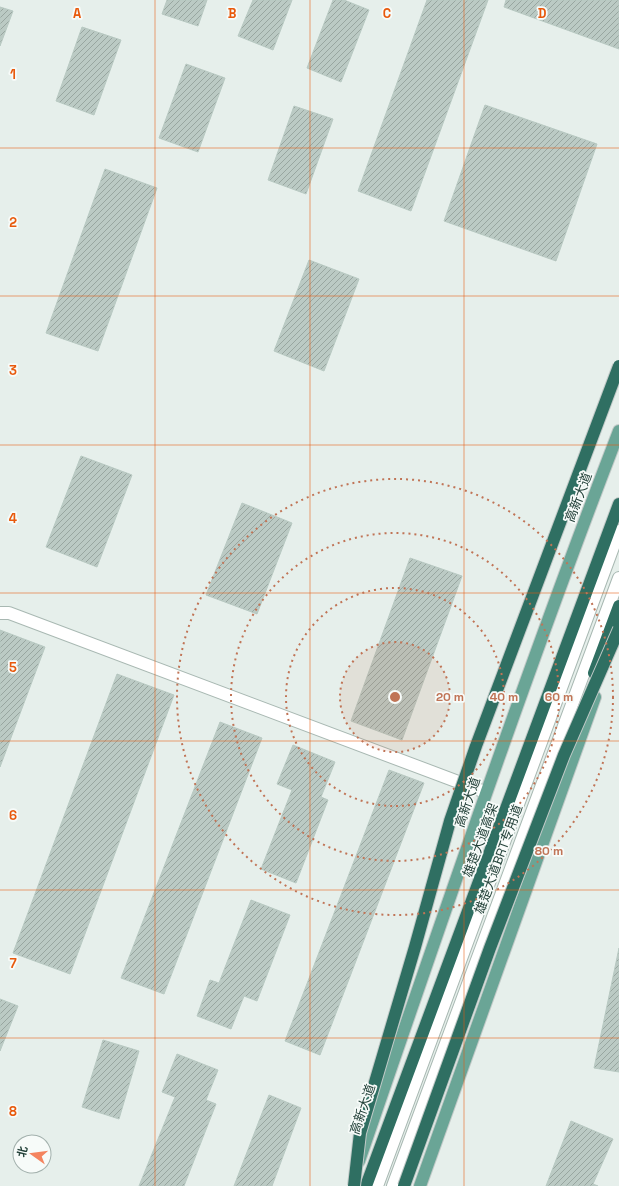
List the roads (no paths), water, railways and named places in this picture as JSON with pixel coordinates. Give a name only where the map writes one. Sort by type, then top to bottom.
[{"type":"highway","points":[[352,1186],[360,1133],[415,947],[450,821],[476,746],[619,366]]},
{"type":"highway","name":"雄楚大道高架","points":[[366,1186],[619,504]]},
{"type":"highway","points":[[404,1186],[490,948],[619,606]]},
{"type":"highway","points":[[564,755],[619,629]]},
{"type":"main road","name":"高新大道","points":[[352,1186],[485,792],[576,541],[619,431]]},
{"type":"main road","points":[[420,1186],[567,773],[619,632]]},
{"type":"street","name":"雄楚大道BRT专用道","points":[[377,1186],[619,531]]},
{"type":"street","name":"雄楚大道BRT专用道","points":[[393,1186],[619,578]]},
{"type":"street","points":[[0,613],[9,613],[485,792]]}]
